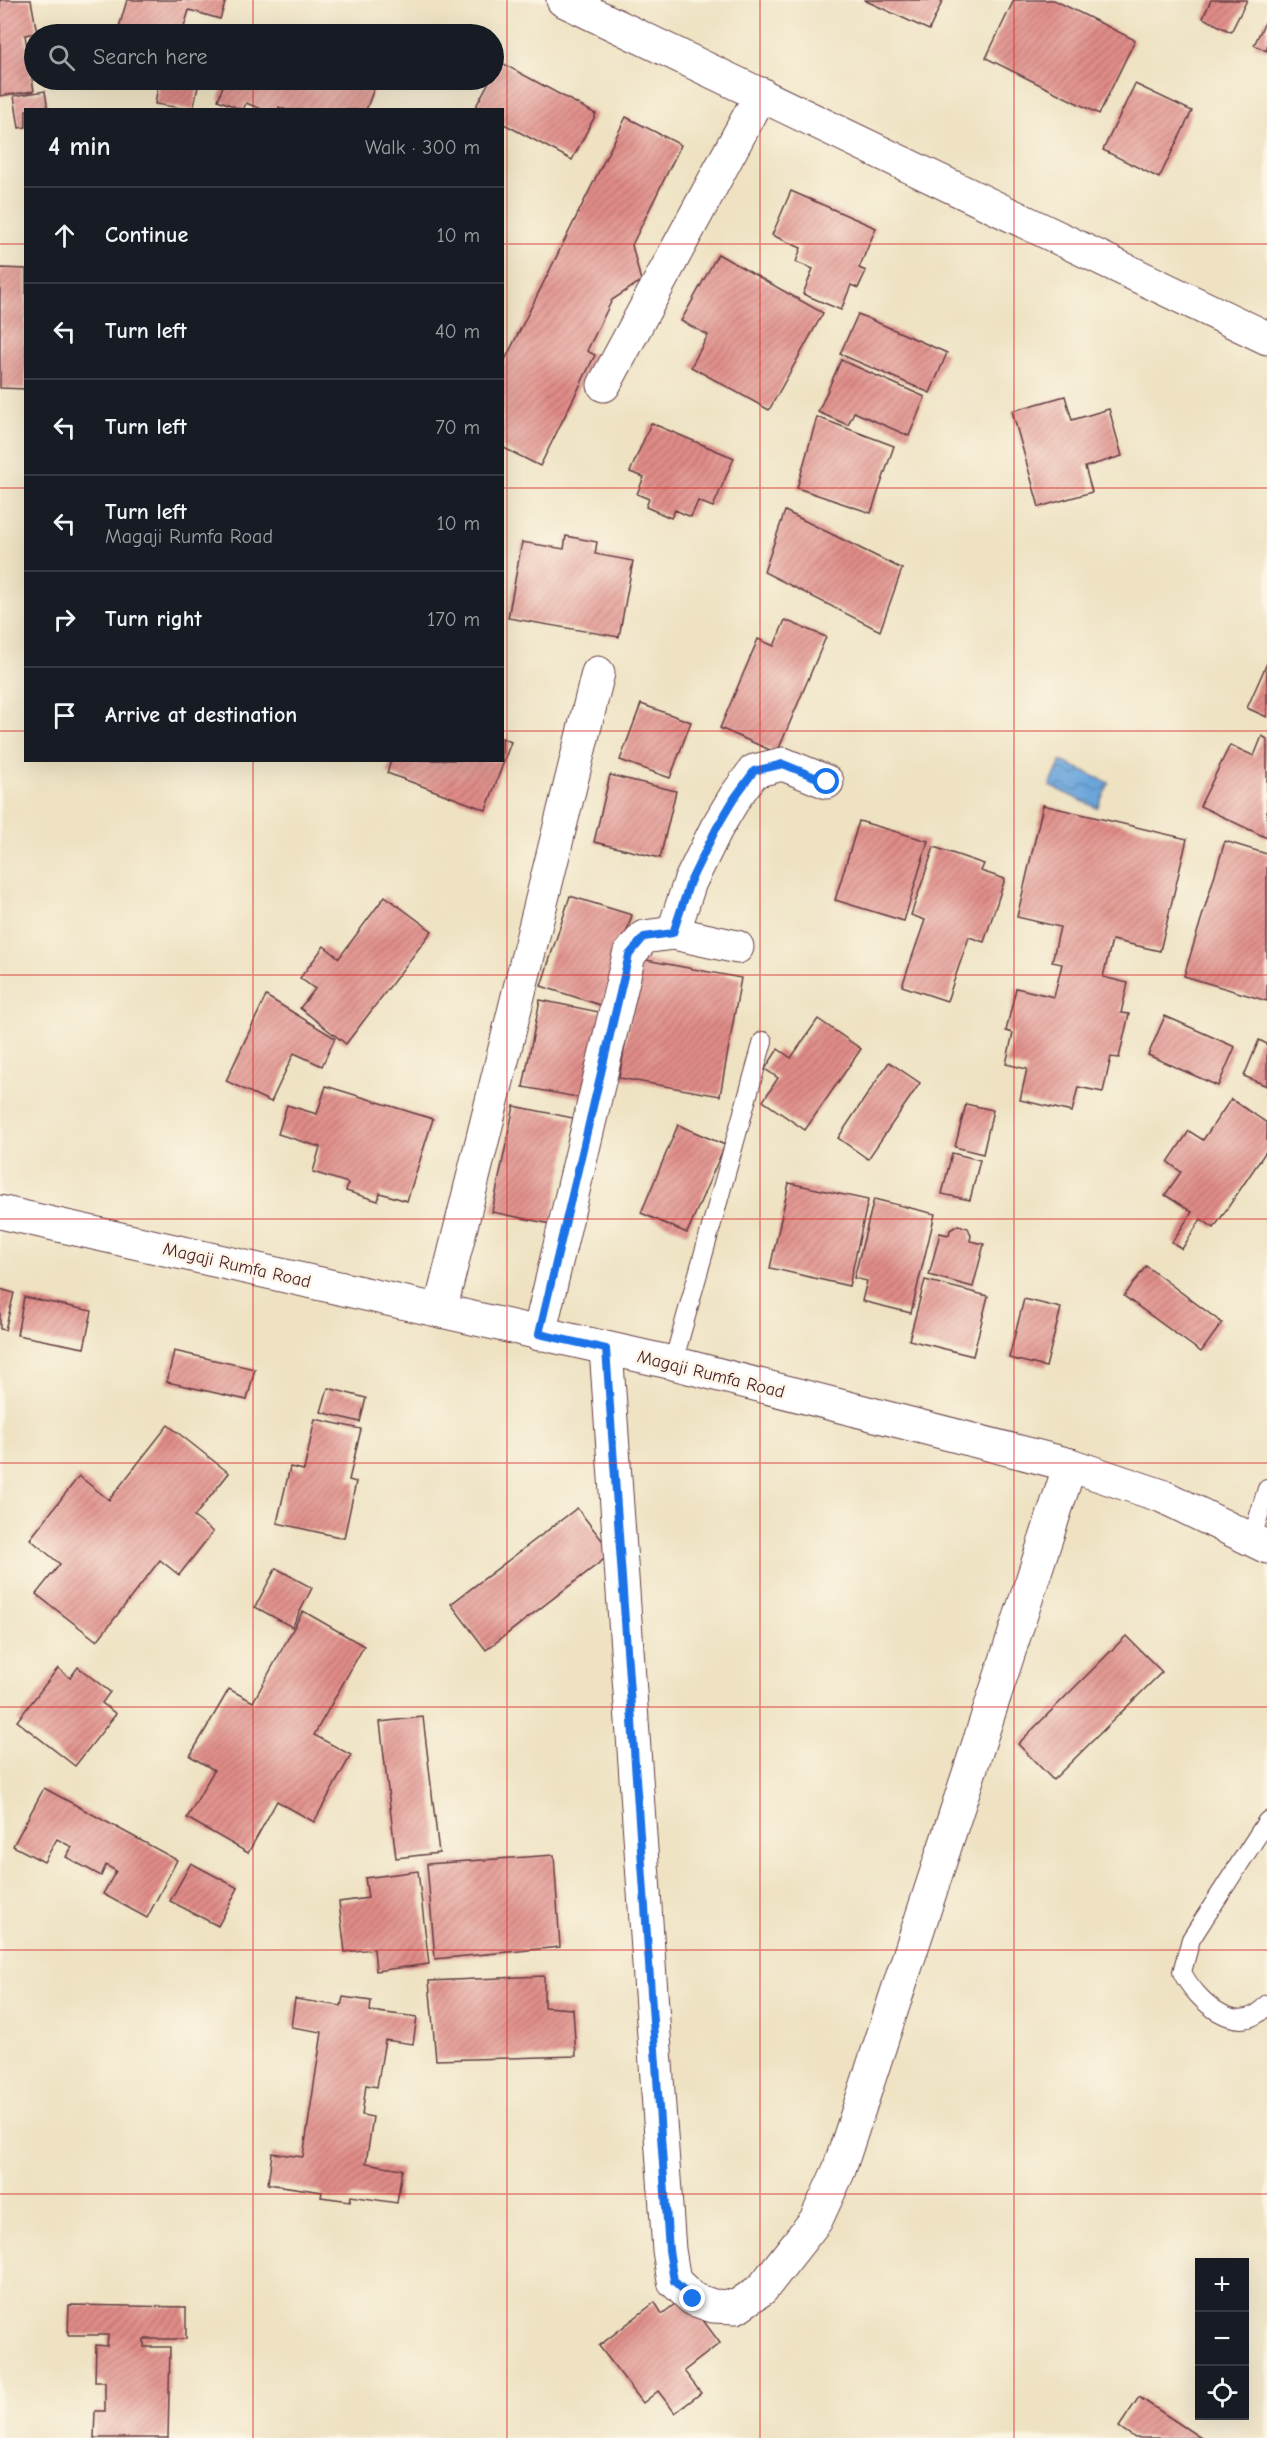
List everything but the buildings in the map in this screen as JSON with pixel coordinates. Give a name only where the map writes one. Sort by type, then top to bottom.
[{"type":"street","points":[[579,3],[761,94],[1267,338]]},
{"type":"street","points":[[604,385],[761,94]]},
{"type":"street","points":[[440,1311],[598,673]]},
{"type":"street","points":[[673,933],[690,882],[716,829],[754,771],[783,764],[827,782]]},
{"type":"street","points":[[539,1334],[629,955],[644,937],[673,933],[737,947]]},
{"type":"street","name":"Magaji Rumfa Road","points":[[0,1212],[673,1363],[1070,1465],[1162,1496],[1259,1543]]},
{"type":"street","points":[[606,1349],[669,2250],[674,2281],[693,2299],[713,2306],[736,2307],[762,2289],[816,2220],[839,2170],[1070,1465]]},
{"type":"lane","points":[[673,1363],[764,1041]]},
{"type":"lane","points":[[1259,1543],[1267,1489]]},
{"type":"lane","points":[[1267,1821],[1191,1939],[1182,1972],[1188,1984],[1214,2011],[1239,2019],[1261,2013],[1267,2004]]},
{"type":"water","points":[[1061,761],[1109,783],[1097,808],[1050,786]]},
{"type":"route","points":[[693,2299],[674,2281],[669,2250],[606,1349],[539,1334],[629,955],[644,937],[673,933],[690,882],[716,829],[754,771],[783,764],[827,782]]}]
